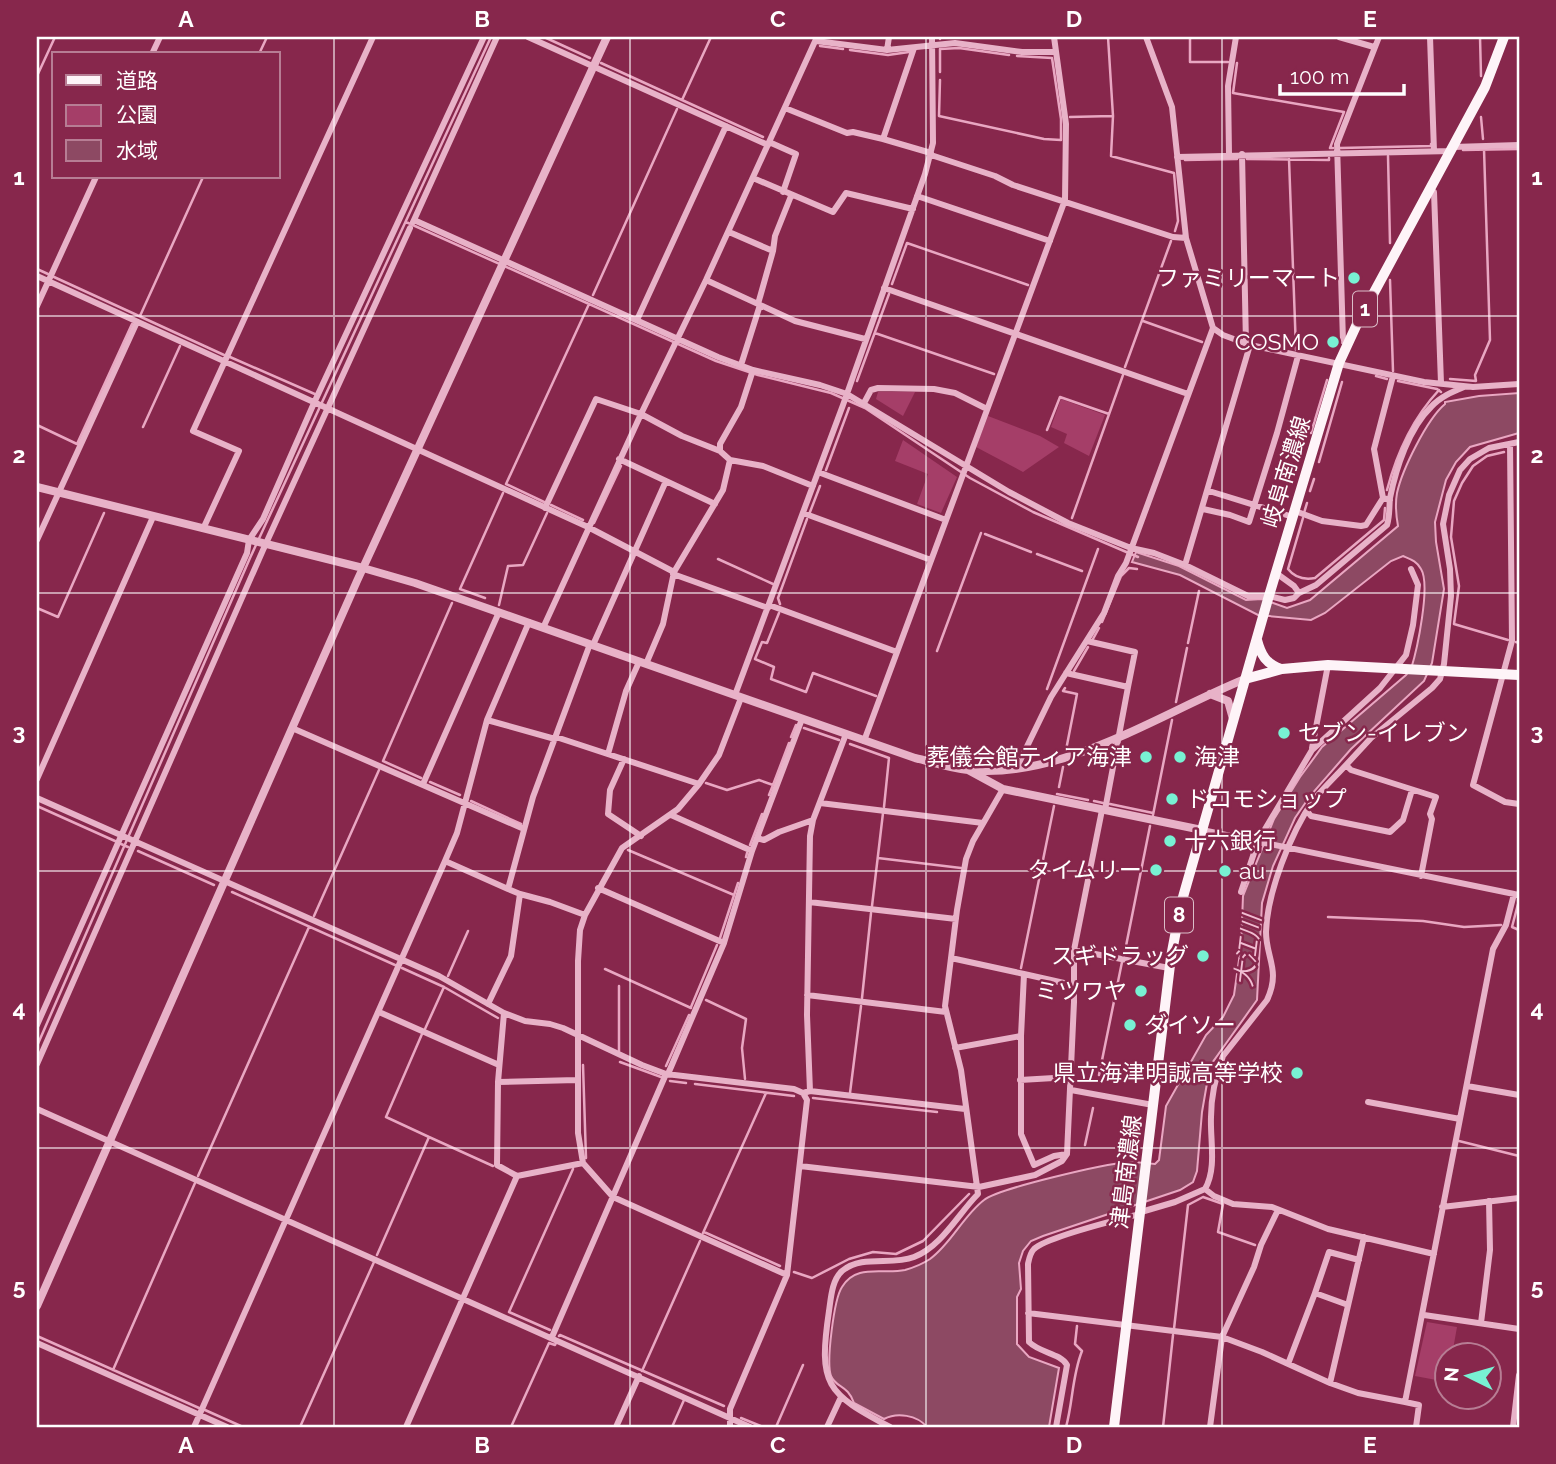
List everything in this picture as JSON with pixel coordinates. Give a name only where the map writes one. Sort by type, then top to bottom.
[{"type":"main road","name":"岐阜南濃線","points":[[1245,679],[1339,363],[1485,87],[1504,37]]},
{"type":"main road","points":[[1256,639],[1263,658],[1274,667],[1282,669]]},
{"type":"main road","points":[[1245,679],[1282,669],[1328,665],[1519,675]]},
{"type":"main road","name":"津島南濃線","points":[[1114,1427],[1169,968],[1181,904],[1245,679]]},
{"type":"street","points":[[203,529],[239,451],[193,430],[373,37]]},
{"type":"street","points":[[37,1025],[251,541],[484,37]]},
{"type":"street","points":[[37,1064],[265,544],[497,37]]},
{"type":"street","points":[[528,37],[726,126],[796,154],[783,192]]},
{"type":"street","points":[[37,1306],[363,568],[607,37]]},
{"type":"street","points":[[887,50],[888,37]]},
{"type":"street","points":[[787,1275],[613,1196],[583,1163],[578,1133],[577,1080],[580,930],[598,888],[622,848],[671,815],[687,800],[719,755],[768,606],[847,395],[931,154],[932,37]]},
{"type":"street","points":[[864,741],[1065,200],[1066,124],[1054,37]]},
{"type":"street","points":[[1017,768],[1051,697],[1104,613],[1126,563],[1213,328],[1186,238],[1172,107],[1146,37]]},
{"type":"street","points":[[1229,154],[1228,86],[1236,37]]},
{"type":"street","points":[[1339,37],[1374,47]]},
{"type":"street","points":[[1347,344],[1343,341],[1337,144],[1378,37]]},
{"type":"street","points":[[1430,37],[1434,151]]},
{"type":"street","points":[[542,628],[640,414],[729,232],[816,39],[887,50],[955,43],[1022,52],[1056,52]]},
{"type":"street","points":[[883,139],[914,48]]},
{"type":"street","points":[[785,108],[847,133],[883,139],[995,176],[1013,185],[1173,237],[1186,238]]},
{"type":"street","points":[[637,320],[726,126]]},
{"type":"street","points":[[1177,157],[1434,151],[1519,145]]},
{"type":"street","points":[[1185,565],[1209,491],[1248,344],[1242,154]]},
{"type":"street","points":[[37,306],[96,178]]},
{"type":"street","points":[[753,178],[833,212],[837,210],[846,192],[912,209]]},
{"type":"street","points":[[1430,190],[1434,192],[1441,383]]},
{"type":"street","points":[[917,195],[1050,241]]},
{"type":"street","points":[[741,365],[775,236],[791,196]]},
{"type":"street","points":[[412,223],[637,320],[675,342],[753,371],[820,385],[864,402],[965,468],[1068,523],[1131,548],[1154,553],[1185,565],[1248,596],[1285,600],[1294,598],[1316,585],[1387,525],[1386,499],[1374,449],[1393,376]]},
{"type":"street","points":[[729,232],[773,251]]},
{"type":"street","points":[[37,276],[224,362],[316,399],[326,409],[588,527],[674,573],[897,652]]},
{"type":"street","points":[[706,280],[795,321],[865,339]]},
{"type":"street","points":[[884,288],[1188,394]]},
{"type":"street","points":[[37,540],[137,322]]},
{"type":"street","points":[[1213,328],[1223,335],[1248,344],[1393,376],[1466,386],[1519,384]]},
{"type":"street","points":[[1203,509],[1249,522],[1298,356]]},
{"type":"street","points":[[720,451],[720,444],[741,407],[753,371]]},
{"type":"street","points":[[1209,491],[1253,505],[1322,521],[1366,525],[1386,499],[1419,421],[1444,396],[1466,386]]},
{"type":"street","points":[[864,402],[871,390],[878,388],[934,388],[955,393],[987,409]]},
{"type":"street","points":[[545,508],[596,399],[640,414],[682,436],[716,447],[730,460],[763,466],[813,486]]},
{"type":"street","points":[[1056,1427],[1067,1365],[1063,1359],[1035,1348],[1029,1342],[1028,1264],[1034,1249],[1084,1229],[1175,1202],[1205,1189],[1210,1173],[1211,1112],[1219,1066],[1223,1056],[1272,990],[1273,961],[1266,930],[1275,883],[1287,848],[1314,800],[1371,738],[1432,688],[1440,671],[1452,584],[1443,524],[1449,495],[1461,470],[1470,459],[1489,448],[1519,442]]},
{"type":"street","points":[[1510,444],[1512,641],[1473,785],[1505,802],[1519,804]]},
{"type":"street","points":[[620,459],[715,505]]},
{"type":"street","points":[[608,754],[626,691],[663,624],[674,573],[723,490],[730,460]]},
{"type":"street","points":[[818,472],[946,520]]},
{"type":"street","points":[[508,889],[533,797],[591,644],[666,481]]},
{"type":"street","points":[[37,487],[363,568],[529,622],[864,741],[915,758],[968,770],[1017,768],[1076,755],[1245,679]]},
{"type":"street","points":[[803,513],[931,560]]},
{"type":"street","points":[[37,779],[153,517]]},
{"type":"street","points":[[1241,892],[1259,842],[1312,750],[1380,688],[1406,655],[1418,585],[1411,569]]},
{"type":"street","points":[[1276,573],[1299,593]]},
{"type":"street","points":[[423,784],[499,612]]},
{"type":"street","points":[[194,1427],[457,833],[487,720],[529,622]]},
{"type":"street","points":[[800,1166],[979,1187],[1035,1175],[1062,1161],[1067,1154],[1074,950],[1135,652],[1087,641]]},
{"type":"street","points":[[1312,750],[1328,665]]},
{"type":"street","points":[[1066,673],[1128,687]]},
{"type":"street","points":[[1209,694],[1228,701],[1233,719]]},
{"type":"street","points":[[552,1337],[724,943],[752,851],[802,719]]},
{"type":"street","points":[[487,720],[556,738],[699,784]]},
{"type":"street","points":[[292,728],[524,829]]},
{"type":"street","points":[[730,1427],[730,1409],[787,1275],[807,1100],[810,836],[813,820],[846,734]]},
{"type":"street","points":[[624,759],[610,789],[608,814],[641,836]]},
{"type":"street","points":[[1346,765],[1351,770],[1436,797],[1430,814],[1432,819],[1421,876]]},
{"type":"street","points":[[968,770],[1003,789],[1517,895],[1506,925],[1493,949],[1405,1402]]},
{"type":"street","points":[[890,1427],[851,1406],[841,1397],[827,1374],[824,1354],[833,1287],[839,1274],[850,1265],[866,1261],[903,1261],[927,1250],[978,1194],[961,1070],[945,1006],[966,859],[973,841],[1003,789]]},
{"type":"street","points":[[1307,811],[1311,816],[1390,832],[1404,820],[1412,790]]},
{"type":"street","points":[[37,798],[456,984],[504,1013],[524,1021],[550,1024],[577,1034],[616,1054],[667,1074],[965,1110]]},
{"type":"street","points":[[820,803],[983,823]]},
{"type":"street","points":[[671,815],[752,851]]},
{"type":"street","points":[[757,838],[764,841],[779,832],[813,820]]},
{"type":"street","points":[[445,861],[520,894],[585,915]]},
{"type":"street","points":[[598,888],[724,943]]},
{"type":"street","points":[[488,1004],[511,956],[520,894]]},
{"type":"street","points":[[809,902],[956,919]]},
{"type":"street","points":[[1074,950],[1169,968]]},
{"type":"street","points":[[951,958],[1073,985]]},
{"type":"street","points":[[1024,974],[1021,1134],[1034,1165],[1054,1156],[1067,1154]]},
{"type":"street","points":[[807,995],[946,1012]]},
{"type":"street","points":[[379,1012],[499,1065]]},
{"type":"street","points":[[504,1013],[498,1082],[497,1165],[517,1176],[583,1163]]},
{"type":"street","points":[[955,1048],[1021,1036]]},
{"type":"street","points":[[1020,1080],[1071,1077]]},
{"type":"street","points":[[498,1082],[577,1080]]},
{"type":"street","points":[[1467,1086],[1519,1095]]},
{"type":"street","points":[[1071,1090],[1153,1105]]},
{"type":"street","points":[[1368,1102],[1460,1119]]},
{"type":"street","points":[[37,1109],[750,1427]]},
{"type":"street","points":[[406,1427],[517,1176]]},
{"type":"street","points":[[1205,1189],[1233,1204],[1278,1210],[1328,1229],[1434,1254]]},
{"type":"street","points":[[1443,1207],[1519,1198]]},
{"type":"street","points":[[1481,1323],[1490,1250],[1489,1201]]},
{"type":"street","points":[[1210,1427],[1222,1337],[1278,1210]]},
{"type":"street","points":[[1330,1383],[1364,1237]]},
{"type":"street","points":[[1288,1364],[1329,1252],[1359,1260]]},
{"type":"street","points":[[1315,1293],[1348,1305]]},
{"type":"street","points":[[1028,1313],[1222,1337],[1358,1393],[1419,1405],[1416,1427]]},
{"type":"street","points":[[1424,1315],[1519,1329]]},
{"type":"street","points":[[37,1342],[227,1427]]},
{"type":"street","points":[[1513,1427],[1519,1375]]},
{"type":"street","points":[[617,1427],[639,1376]]},
{"type":"street","points":[[827,1427],[841,1397]]},
{"type":"green space","points":[[878,392],[915,392],[903,416],[876,399]]},
{"type":"green space","points":[[1061,399],[1105,415],[1089,456],[1064,443],[1067,434],[1051,427]]},
{"type":"green space","points":[[988,416],[1040,436],[1059,447],[1023,472],[976,447]]},
{"type":"green space","points":[[903,440],[957,477],[941,513],[917,504],[928,474],[895,461]]},
{"type":"green space","points":[[1427,1322],[1457,1327],[1454,1342],[1434,1342],[1434,1380],[1415,1376]]},
{"type":"water","name":"大江川","points":[[1519,393],[1519,433],[1470,447],[1456,462],[1446,480],[1435,522],[1444,589],[1432,663],[1424,681],[1351,749],[1310,796],[1295,818],[1273,866],[1262,903],[1257,1000],[1210,1066],[1202,1112],[1197,1171],[1193,1182],[1180,1190],[1043,1236],[1031,1241],[1023,1251],[1019,1263],[1021,1289],[1017,1297],[1017,1344],[1029,1357],[1059,1368],[1049,1427],[927,1427],[907,1416],[884,1419],[854,1403],[849,1393],[833,1380],[830,1369],[830,1345],[836,1304],[842,1287],[848,1280],[862,1272],[905,1270],[927,1261],[944,1246],[984,1200],[994,1195],[1030,1183],[1098,1167],[1128,1162],[1155,1164],[1159,1160],[1166,1106],[1206,1035],[1223,1017],[1234,995],[1241,946],[1243,896],[1274,819],[1322,747],[1411,669],[1424,603],[1424,577],[1421,569],[1408,558],[1403,556],[1391,561],[1325,613],[1311,620],[1258,615],[1180,575],[1132,562],[1136,552],[1179,566],[1246,600],[1262,599],[1287,608],[1310,600],[1398,526],[1396,497],[1404,471],[1423,433],[1445,402]]},
{"type":"waterway","points":[[37,76],[55,37]]},
{"type":"waterway","points":[[260,52],[267,37]]},
{"type":"waterway","points":[[37,1046],[250,558],[491,37]]},
{"type":"waterway","points":[[544,37],[590,58]]},
{"type":"waterway","points":[[682,100],[711,37]]},
{"type":"waterway","points":[[1108,37],[1113,116],[1111,156],[1174,173],[1178,221],[1175,231]]},
{"type":"waterway","points":[[1190,37],[1190,62],[1228,62]]},
{"type":"waterway","points":[[1480,37],[1481,76]]},
{"type":"waterway","points":[[820,46],[843,49]]},
{"type":"waterway","points":[[940,72],[940,49],[959,48],[1009,55]]},
{"type":"waterway","points":[[850,50],[888,55],[909,52]]},
{"type":"waterway","points":[[940,80],[939,116],[1044,139],[1061,140],[1061,119],[1052,58],[1017,56]]},
{"type":"waterway","points":[[601,63],[763,137]]},
{"type":"waterway","points":[[1237,63],[1233,93],[1344,112],[1330,148],[1333,148]]},
{"type":"waterway","points":[[593,295],[677,109]]},
{"type":"waterway","points":[[1070,117],[1112,116]]},
{"type":"waterway","points":[[1481,117],[1483,139]]},
{"type":"waterway","points":[[1340,148],[1431,144]]},
{"type":"waterway","points":[[1450,379],[1476,381],[1475,375],[1490,340],[1484,149]]},
{"type":"waterway","points":[[1463,150],[1519,149]]},
{"type":"waterway","points":[[1388,156],[1390,243]]},
{"type":"waterway","points":[[1247,159],[1329,158]]},
{"type":"waterway","points":[[1185,160],[1237,159]]},
{"type":"waterway","points":[[1289,159],[1296,350]]},
{"type":"waterway","points":[[140,316],[203,178]]},
{"type":"waterway","points":[[406,222],[716,361],[758,375],[831,393],[865,408],[970,478],[1033,512],[1138,557]]},
{"type":"waterway","points":[[1125,367],[1171,241]]},
{"type":"waterway","points":[[892,284],[907,243],[1028,285]]},
{"type":"waterway","points":[[37,269],[48,274]]},
{"type":"waterway","points":[[54,277],[224,355]]},
{"type":"waterway","points":[[1390,280],[1393,371]]},
{"type":"waterway","points":[[857,381],[889,294]]},
{"type":"waterway","points":[[544,502],[506,484],[589,304]]},
{"type":"waterway","points":[[1143,321],[1202,342]]},
{"type":"waterway","points":[[37,425],[77,444],[132,324]]},
{"type":"waterway","points":[[875,333],[994,374]]},
{"type":"waterway","points":[[143,427],[180,346]]},
{"type":"waterway","points":[[230,357],[317,395]]},
{"type":"waterway","points":[[1072,518],[1123,375]]},
{"type":"waterway","points":[[1376,376],[1387,379]]},
{"type":"waterway","points":[[1311,433],[1327,380]]},
{"type":"waterway","points":[[1398,381],[1441,392]]},
{"type":"waterway","points":[[1319,462],[1342,382]]},
{"type":"waterway","points":[[1387,490],[1407,437],[1439,390]]},
{"type":"waterway","points":[[1047,430],[1060,397],[1109,414]]},
{"type":"waterway","points":[[826,470],[849,408]]},
{"type":"waterway","points":[[1504,452],[1487,456],[1473,466],[1462,483],[1454,501],[1451,537],[1459,586],[1454,624],[1508,640]]},
{"type":"waterway","points":[[594,523],[621,466]]},
{"type":"waterway","points":[[1310,491],[1314,479]]},
{"type":"waterway","points":[[810,512],[820,486]]},
{"type":"waterway","points":[[485,598],[460,589],[503,493]]},
{"type":"waterway","points":[[1304,513],[1307,503]]},
{"type":"waterway","points":[[551,505],[583,520]]},
{"type":"waterway","points":[[1303,518],[1288,569],[1297,576],[1311,579],[1384,520],[1385,508]]},
{"type":"waterway","points":[[37,608],[58,617],[104,513]]},
{"type":"waterway","points":[[499,605],[508,566],[523,565],[547,513]]},
{"type":"waterway","points":[[780,604],[778,598],[807,519]]},
{"type":"waterway","points":[[937,651],[981,533]]},
{"type":"waterway","points":[[985,534],[1031,552]]},
{"type":"waterway","points":[[1047,689],[1098,549]]},
{"type":"waterway","points":[[1037,554],[1082,571]]},
{"type":"waterway","points":[[718,559],[773,584]]},
{"type":"waterway","points":[[1102,622],[1121,576],[1129,568],[1137,569]]},
{"type":"waterway","points":[[1188,643],[1199,591]]},
{"type":"waterway","points":[[421,778],[383,761],[452,603]]},
{"type":"waterway","points":[[779,613],[767,643],[762,642],[755,659],[774,667],[771,679],[806,692],[813,673],[876,696]]},
{"type":"waterway","points":[[1093,639],[1099,628]]},
{"type":"waterway","points":[[1074,671],[1088,647]]},
{"type":"waterway","points":[[1176,702],[1187,648]]},
{"type":"waterway","points":[[1065,688],[1063,691],[1077,694],[1066,750]]},
{"type":"waterway","points":[[1153,815],[1172,720]]},
{"type":"waterway","points":[[791,737],[796,725]]},
{"type":"waterway","points":[[804,728],[839,740]]},
{"type":"waterway","points":[[773,785],[789,743]]},
{"type":"waterway","points":[[850,744],[889,758],[884,807]]},
{"type":"waterway","points":[[1059,787],[1063,767]]},
{"type":"waterway","points":[[314,916],[379,770]]},
{"type":"waterway","points":[[706,783],[727,790],[759,780],[773,785],[769,795]]},
{"type":"waterway","points":[[430,782],[460,795]]},
{"type":"waterway","points":[[1057,794],[1088,800]]},
{"type":"waterway","points":[[471,801],[521,824]]},
{"type":"waterway","points":[[1094,801],[1103,803]]},
{"type":"waterway","points":[[1110,804],[1153,813]]},
{"type":"waterway","points":[[37,806],[115,841]]},
{"type":"waterway","points":[[1021,968],[1054,806]]},
{"type":"waterway","points":[[872,906],[883,813]]},
{"type":"waterway","points":[[750,845],[762,814]]},
{"type":"waterway","points":[[1124,956],[1150,826]]},
{"type":"waterway","points":[[121,844],[128,847]]},
{"type":"waterway","points":[[628,850],[734,895]]},
{"type":"waterway","points":[[138,851],[214,885]]},
{"type":"waterway","points":[[746,857],[747,853]]},
{"type":"waterway","points":[[878,858],[961,868]]},
{"type":"waterway","points":[[720,938],[738,883]]},
{"type":"waterway","points":[[232,892],[395,965]]},
{"type":"waterway","points":[[1518,904],[1512,927],[1519,930]]},
{"type":"waterway","points":[[862,998],[871,913]]},
{"type":"waterway","points":[[1328,917],[1423,921],[1464,927],[1501,925]]},
{"type":"waterway","points":[[198,1176],[309,927]]},
{"type":"waterway","points":[[448,976],[468,931]]},
{"type":"waterway","points":[[691,1007],[717,945]]},
{"type":"waterway","points":[[1099,1075],[1122,962]]},
{"type":"waterway","points":[[402,968],[444,987],[498,1018]]},
{"type":"waterway","points":[[605,969],[691,1008]]},
{"type":"waterway","points":[[619,986],[619,1051]]},
{"type":"waterway","points":[[425,1029],[444,987]]},
{"type":"waterway","points":[[706,1000],[746,1019],[742,1048],[745,1079]]},
{"type":"waterway","points":[[850,1093],[861,1006]]},
{"type":"waterway","points":[[666,1066],[689,1015]]},
{"type":"waterway","points":[[377,1255],[429,1137],[386,1117],[422,1034]]},
{"type":"waterway","points":[[620,1062],[661,1077]]},
{"type":"waterway","points":[[583,1065],[586,1158]]},
{"type":"waterway","points":[[670,1081],[686,1083]]},
{"type":"waterway","points":[[695,1084],[794,1096]]},
{"type":"waterway","points":[[703,1233],[766,1093]]},
{"type":"waterway","points":[[813,1098],[937,1112]]},
{"type":"waterway","points":[[1085,1145],[1093,1108]]},
{"type":"waterway","points":[[429,1137],[493,1166]]},
{"type":"waterway","points":[[1459,1141],[1519,1156]]},
{"type":"waterway","points":[[550,1330],[509,1312],[573,1169]]},
{"type":"waterway","points":[[113,1370],[195,1183]]},
{"type":"waterway","points":[[794,1272],[812,1278],[849,1259],[873,1252],[896,1254],[923,1241],[969,1194]]},
{"type":"waterway","points":[[1174,1329],[1188,1205],[1203,1197],[1223,1204],[1218,1232],[1255,1245]]},
{"type":"waterway","points":[[704,1232],[780,1266]]},
{"type":"waterway","points":[[642,1371],[700,1241]]},
{"type":"waterway","points":[[300,1427],[374,1262]]},
{"type":"waterway","points":[[1066,1427],[1082,1351],[1075,1344],[1077,1326]]},
{"type":"waterway","points":[[1163,1427],[1173,1335]]},
{"type":"waterway","points":[[37,1336],[199,1408]]},
{"type":"waterway","points":[[559,1336],[724,1406]]},
{"type":"waterway","points":[[511,1427],[549,1343],[556,1343]]},
{"type":"waterway","points":[[776,1427],[803,1365]]},
{"type":"waterway","points":[[672,1427],[684,1400]]},
{"type":"waterway","points":[[205,1410],[243,1427]]},
{"type":"waterway","points":[[741,1418],[763,1427]]},
{"type":"place","name":"ファミリーマート","points":[[1354,278]]},
{"type":"place","name":"COSMO","points":[[1333,342]]},
{"type":"place","name":"セブン-イレブン","points":[[1284,733]]},
{"type":"place","name":"葬儀会館ティア海津","points":[[1146,757]]},
{"type":"place","name":"海津","points":[[1180,757]]},
{"type":"place","name":"ドコモショップ","points":[[1172,799]]},
{"type":"place","name":"十六銀行","points":[[1170,841]]},
{"type":"place","name":"タイムリー","points":[[1156,870]]},
{"type":"place","name":"au","points":[[1225,871]]},
{"type":"place","name":"スギドラッグ","points":[[1203,956]]},
{"type":"place","name":"ミツワヤ","points":[[1141,991]]},
{"type":"place","name":"ダイソー","points":[[1130,1025]]},
{"type":"place","name":"県立海津明誠高等学校","points":[[1297,1073]]}]
